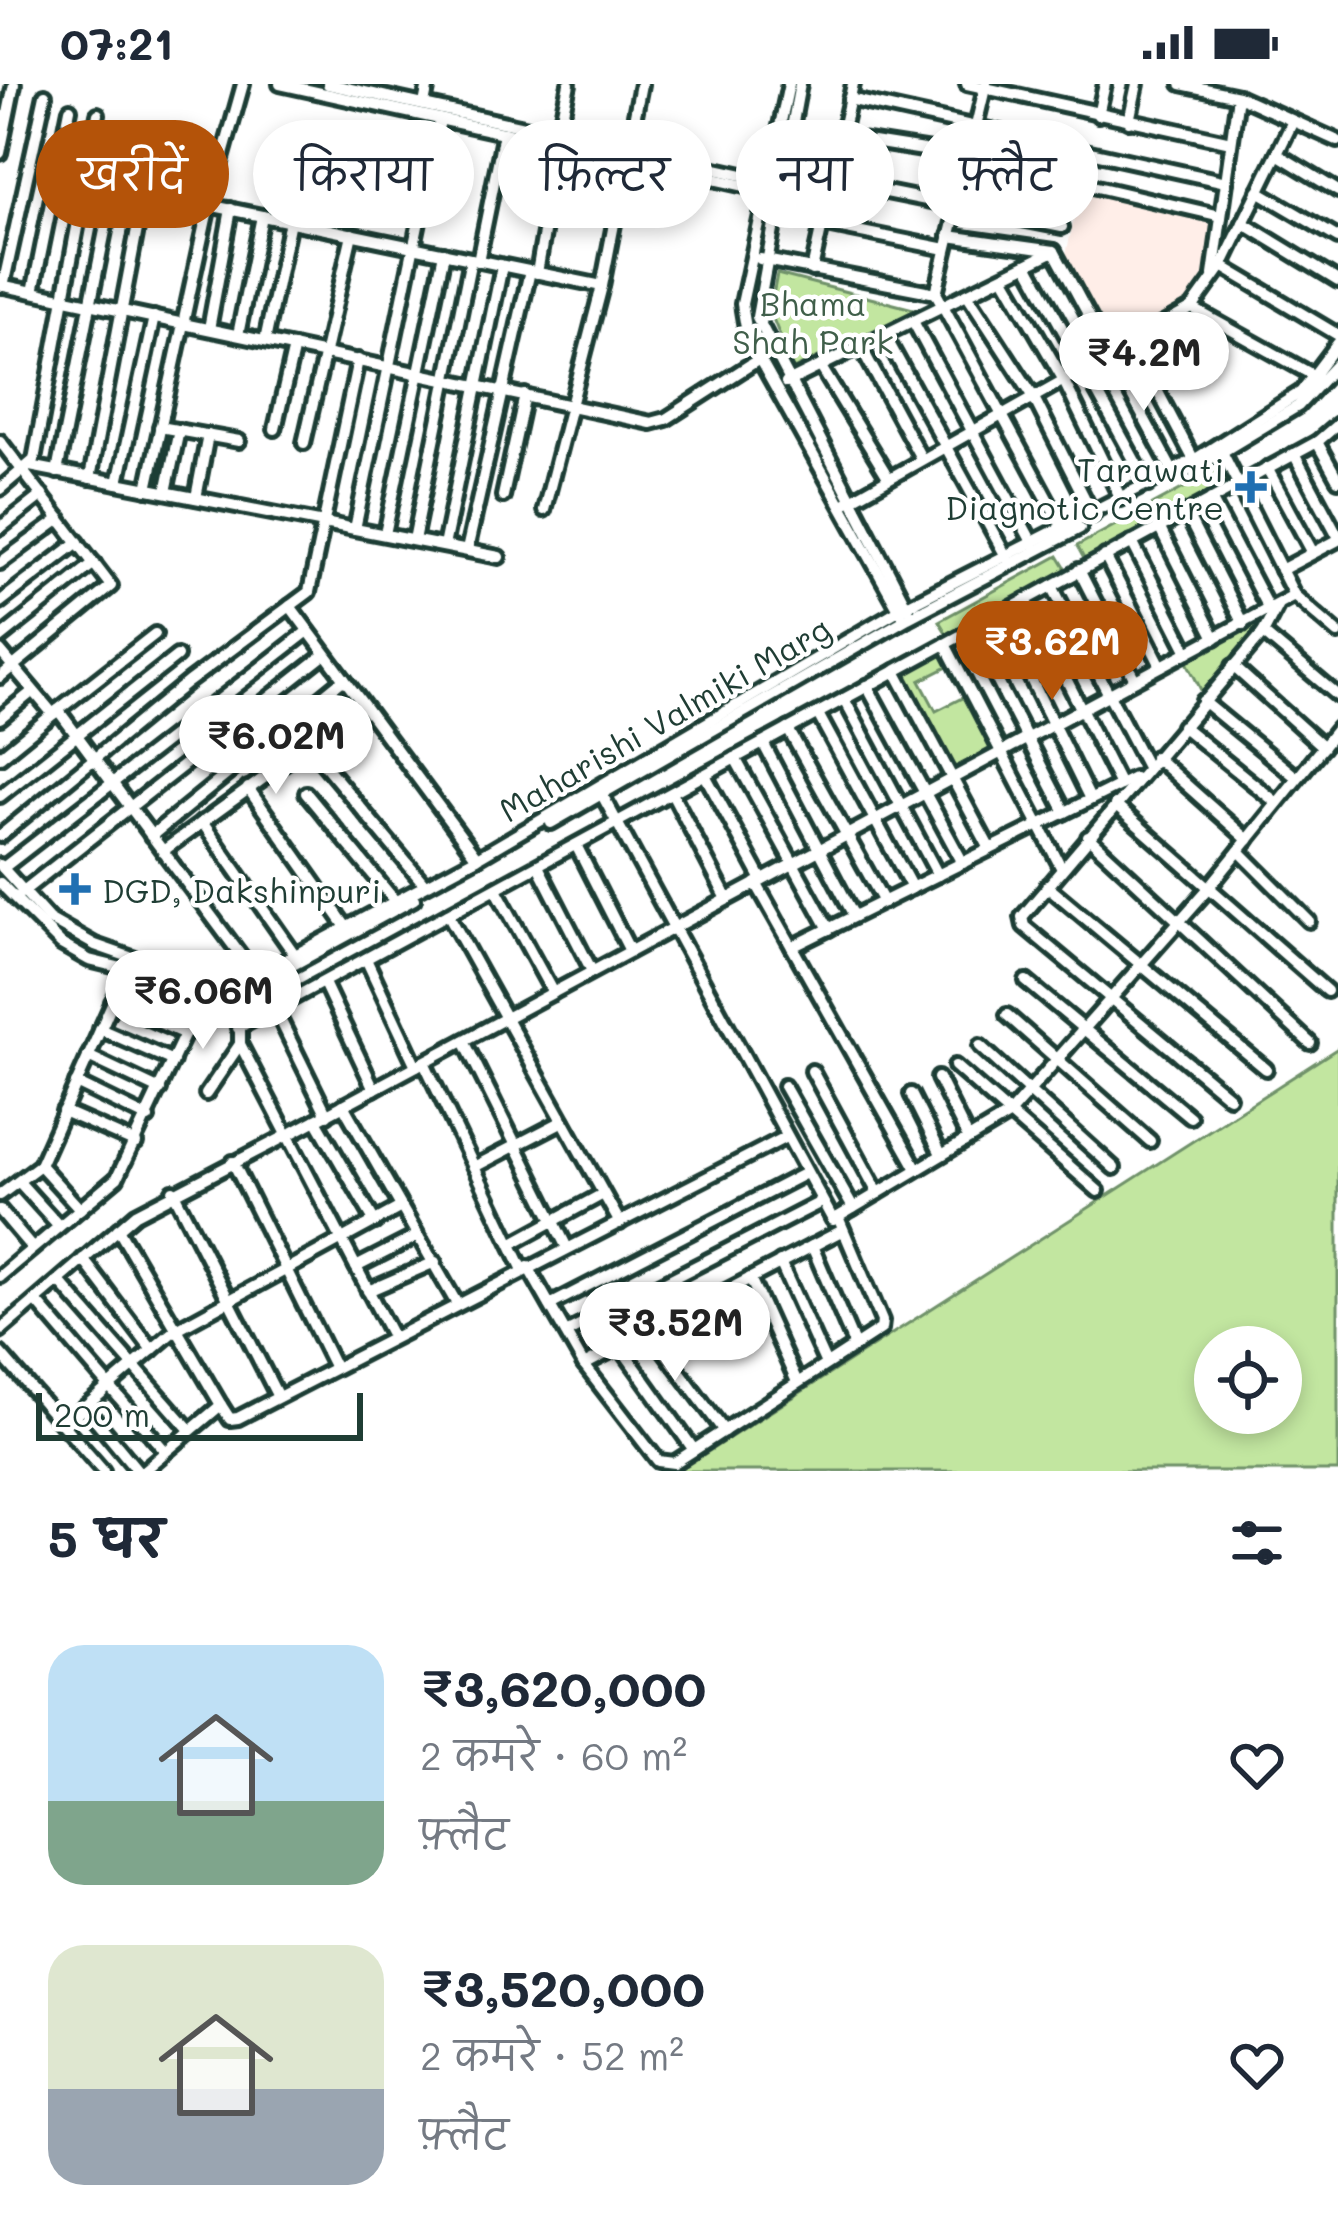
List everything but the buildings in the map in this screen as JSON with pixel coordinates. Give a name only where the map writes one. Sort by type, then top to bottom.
[{"type":"street","points":[[0,153],[14,84]]},
{"type":"street","points":[[229,134],[243,84]]},
{"type":"street","points":[[280,84],[360,92],[440,120]]},
{"type":"street","points":[[328,84],[498,123]]},
{"type":"street","points":[[424,104],[428,84]]},
{"type":"street","points":[[561,120],[569,84]]},
{"type":"street","points":[[634,120],[641,84]]},
{"type":"street","points":[[783,120],[789,84]]},
{"type":"street","points":[[790,120],[800,84]]},
{"type":"street","points":[[845,120],[853,84]]},
{"type":"street","points":[[967,84],[1231,142]]},
{"type":"street","points":[[1098,115],[1105,84]]},
{"type":"street","points":[[1129,121],[1137,84]]},
{"type":"street","points":[[1181,84],[1232,92],[1334,139],[1338,124]]},
{"type":"street","points":[[977,120],[985,85]]},
{"type":"street","points":[[1213,278],[1231,142],[1232,92]]},
{"type":"street","points":[[45,94],[1,285],[642,422],[666,418],[765,355]]},
{"type":"street","points":[[849,100],[951,120]]},
{"type":"street","points":[[33,292],[70,109]]},
{"type":"street","points":[[0,489],[27,468],[98,114]]},
{"type":"street","points":[[847,501],[1192,308],[1222,266],[1293,121]]},
{"type":"street","points":[[1098,153],[1226,182]]},
{"type":"street","points":[[1276,154],[1338,191]]},
{"type":"street","points":[[414,540],[498,158]]},
{"type":"street","points":[[1098,188],[1221,216]]},
{"type":"street","points":[[1258,191],[1338,238]]},
{"type":"street","points":[[209,329],[231,209],[253,214]]},
{"type":"street","points":[[1243,223],[1338,281]]},
{"type":"street","points":[[57,472],[106,228]]},
{"type":"street","points":[[90,478],[137,228]]},
{"type":"street","points":[[147,489],[204,228]]},
{"type":"street","points":[[238,335],[260,228]]},
{"type":"street","points":[[265,341],[289,228]]},
{"type":"street","points":[[326,228],[602,286]]},
{"type":"street","points":[[355,529],[415,228]]},
{"type":"street","points":[[467,550],[543,228]]},
{"type":"street","points":[[544,510],[574,406],[613,228]]},
{"type":"street","points":[[764,228],[743,318],[904,612]]},
{"type":"street","points":[[812,270],[821,228]]},
{"type":"street","points":[[849,228],[948,243],[1054,251]]},
{"type":"street","points":[[951,228],[936,292],[941,311],[1063,528]]},
{"type":"street","points":[[304,442],[352,233]]},
{"type":"street","points":[[783,384],[941,311],[1054,251]]},
{"type":"street","points":[[1054,251],[1173,472]]},
{"type":"street","points":[[385,534],[444,253]]},
{"type":"street","points":[[758,258],[936,292]]},
{"type":"street","points":[[444,545],[502,266]]},
{"type":"street","points":[[1028,266],[1148,485]]},
{"type":"street","points":[[1222,266],[1337,351]]},
{"type":"street","points":[[1005,279],[1062,377],[1121,500]]},
{"type":"street","points":[[969,297],[1032,394],[1093,515]]},
{"type":"street","points":[[1192,308],[1320,379]]},
{"type":"street","points":[[118,483],[154,317]]},
{"type":"street","points":[[914,323],[1033,544]]},
{"type":"street","points":[[885,336],[1006,558]]},
{"type":"street","points":[[1130,339],[1196,463]]},
{"type":"street","points":[[275,429],[294,347]]},
{"type":"street","points":[[861,347],[921,458]]},
{"type":"street","name":"Maharishi Valmiki Marg","points":[[904,612],[1221,449],[1320,379],[1337,351]]},
{"type":"street","points":[[0,836],[313,585],[320,524],[358,360]]},
{"type":"street","points":[[821,367],[888,477]]},
{"type":"street","points":[[503,496],[525,395]]},
{"type":"street","points":[[160,427],[239,441]]},
{"type":"street","points":[[238,1028],[1337,427]]},
{"type":"street","points":[[166,492],[178,430]]},
{"type":"street","points":[[196,498],[208,435]]},
{"type":"street","points":[[1317,442],[1338,480]]},
{"type":"street","points":[[0,677],[109,590],[27,468],[2,446]]},
{"type":"street","points":[[1221,449],[1294,596],[1338,633]]},
{"type":"street","points":[[1281,570],[1338,538],[1294,454]]},
{"type":"street","name":"Maharishi Valmiki Marg","points":[[0,883],[61,944],[127,970],[206,989],[256,985],[904,612],[1196,463]]},
{"type":"street","points":[[27,468],[499,556]]},
{"type":"street","points":[[1267,468],[1313,553]]},
{"type":"street","points":[[0,528],[42,495]]},
{"type":"street","points":[[1210,499],[1273,608]]},
{"type":"street","points":[[1186,513],[1243,624]]},
{"type":"street","points":[[0,563],[60,519]]},
{"type":"street","points":[[1159,527],[1215,638]]},
{"type":"street","points":[[0,602],[78,542]]},
{"type":"street","points":[[1132,542],[1188,652]]},
{"type":"street","points":[[1105,556],[1162,666]]},
{"type":"street","points":[[0,638],[94,563]]},
{"type":"street","points":[[1079,570],[1135,680]]},
{"type":"street","points":[[1052,586],[1148,766],[1248,840]]},
{"type":"street","points":[[0,1330],[118,1229],[173,1191],[288,1135],[1294,596]]},
{"type":"street","points":[[1026,600],[1120,785]]},
{"type":"street","points":[[290,606],[476,858]]},
{"type":"street","points":[[1229,1097],[1021,922],[1263,633],[1273,608]]},
{"type":"street","points":[[998,614],[1090,800]]},
{"type":"street","points":[[970,630],[1065,812]]},
{"type":"street","points":[[1,867],[308,631]]},
{"type":"street","points":[[1263,633],[1338,696]]},
{"type":"street","points":[[0,757],[155,634]]},
{"type":"street","points":[[945,644],[1062,868]]},
{"type":"street","points":[[0,651],[75,734],[256,976]]},
{"type":"street","points":[[21,892],[325,654]]},
{"type":"street","points":[[0,796],[177,656]]},
{"type":"street","points":[[1233,666],[1322,747]]},
{"type":"street","points":[[895,671],[990,849]]},
{"type":"street","points":[[152,836],[344,679]]},
{"type":"street","points":[[868,686],[963,863]]},
{"type":"street","points":[[0,718],[33,691]]},
{"type":"street","points":[[844,699],[938,875]]},
{"type":"street","points":[[1203,701],[1297,778]]},
{"type":"street","points":[[163,850],[363,706]]},
{"type":"street","points":[[818,713],[912,888]]},
{"type":"street","points":[[1182,726],[1277,803]]},
{"type":"street","points":[[600,791],[831,1219],[1007,1116],[1208,890],[1338,728]]},
{"type":"street","points":[[788,729],[884,902]]},
{"type":"street","points":[[763,743],[854,916]]},
{"type":"street","points":[[308,745],[425,885]]},
{"type":"street","points":[[735,758],[829,929]]},
{"type":"street","points":[[792,947],[1120,785],[1148,766]]},
{"type":"street","points":[[705,775],[792,947],[917,1169]]},
{"type":"street","points":[[248,788],[346,927]]},
{"type":"street","name":"Maharishi Valmiki Marg","points":[[1,867],[49,919],[95,945],[204,983],[231,987],[600,791]]},
{"type":"street","points":[[672,793],[728,899]]},
{"type":"street","points":[[306,794],[394,902]]},
{"type":"street","points":[[1115,805],[1327,991]]},
{"type":"street","points":[[202,822],[295,955]]},
{"type":"street","points":[[1088,837],[1310,1043]]},
{"type":"street","points":[[576,845],[631,951]]},
{"type":"street","points":[[1239,851],[1309,921]]},
{"type":"street","points":[[538,866],[592,971]]},
{"type":"street","points":[[1047,886],[1266,1069]]},
{"type":"street","points":[[496,889],[553,993]]},
{"type":"street","points":[[448,914],[620,1223]]},
{"type":"street","points":[[366,959],[511,1244],[584,1365],[658,1461],[674,1463],[878,1332],[883,1322],[838,1217]]},
{"type":"street","points":[[0,1195],[21,1184],[40,1165],[127,970]]},
{"type":"street","points":[[1026,981],[1190,1117]]},
{"type":"street","points":[[324,983],[374,1089]]},
{"type":"street","points":[[231,987],[240,1006],[240,1044],[392,1336]]},
{"type":"street","points":[[0,1276],[117,1178],[206,989]]},
{"type":"street","points":[[112,1002],[185,1034]]},
{"type":"street","points":[[275,1009],[321,1117],[375,1222]]},
{"type":"street","points":[[1007,1015],[1150,1141]]},
{"type":"street","points":[[100,1029],[173,1061]]},
{"type":"street","points":[[464,1040],[567,1248]]},
{"type":"street","points":[[206,1094],[240,1044]]},
{"type":"street","points":[[980,1046],[1114,1168]]},
{"type":"street","points":[[88,1056],[160,1090]]},
{"type":"street","points":[[956,1066],[1098,1192]]},
{"type":"street","points":[[812,1071],[878,1193]]},
{"type":"street","points":[[938,1078],[968,1138]]},
{"type":"street","points":[[76,1083],[148,1118]]},
{"type":"street","points":[[784,1086],[853,1208]]},
{"type":"street","points":[[910,1094],[941,1154]]},
{"type":"street","points":[[344,1105],[457,1304]]},
{"type":"street","points":[[63,1111],[136,1143]]},
{"type":"street","points":[[474,1166],[563,1121]]},
{"type":"street","points":[[118,1229],[220,1405],[234,1420],[786,1137]]},
{"type":"street","points":[[233,1162],[334,1366]]},
{"type":"street","points":[[40,1165],[80,1209]]},
{"type":"street","points":[[550,1305],[806,1173]]},
{"type":"street","points":[[21,1184],[59,1226]]},
{"type":"street","points":[[173,1191],[277,1396]]},
{"type":"street","points":[[511,1244],[603,1194]]},
{"type":"street","points":[[566,1333],[821,1202]]},
{"type":"street","points":[[64,1425],[175,1330],[399,1208]]},
{"type":"street","points":[[0,1210],[32,1248]]},
{"type":"street","points":[[584,1365],[844,1230]]},
{"type":"street","points":[[356,1267],[418,1236]]},
{"type":"street","points":[[812,1246],[855,1346]]},
{"type":"street","points":[[83,1259],[152,1350]]},
{"type":"street","points":[[368,1291],[435,1262]]},
{"type":"street","points":[[780,1262],[826,1364]]},
{"type":"street","points":[[750,1278],[797,1382]]},
{"type":"street","points":[[59,1282],[190,1430]]},
{"type":"street","points":[[37,1302],[165,1451]]},
{"type":"street","points":[[648,1329],[724,1430]]},
{"type":"street","points":[[619,1345],[694,1450]]},
{"type":"street","points":[[0,1353],[103,1471]]},
{"type":"street","points":[[86,1407],[140,1471],[220,1405]]},
{"type":"shaded area","points":[[1098,192],[1218,218],[1210,277],[1190,307],[1109,348],[1064,263],[1072,228],[1098,228]]},
{"type":"green space","name":"Bhama Shah Park","points":[[777,274],[917,310],[793,369],[770,311]]},
{"type":"green space","points":[[1226,465],[1234,485],[1087,564],[1077,546]]},
{"type":"green space","points":[[1058,556],[1069,574],[950,639],[939,621]]},
{"type":"green space","points":[[1272,611],[1269,619],[1204,696],[1185,658]]},
{"type":"green space","points":[[944,647],[953,664],[920,681],[936,711],[970,694],[1000,749],[953,775],[898,672]]},
{"type":"green space","points":[[1338,1048],[1338,1471],[678,1471]]},
{"type":"place","name":"Tarawati Diagnotic Centre","points":[[1251,487]]},
{"type":"place","name":"DGD, Dakshinpuri","points":[[75,889]]}]
